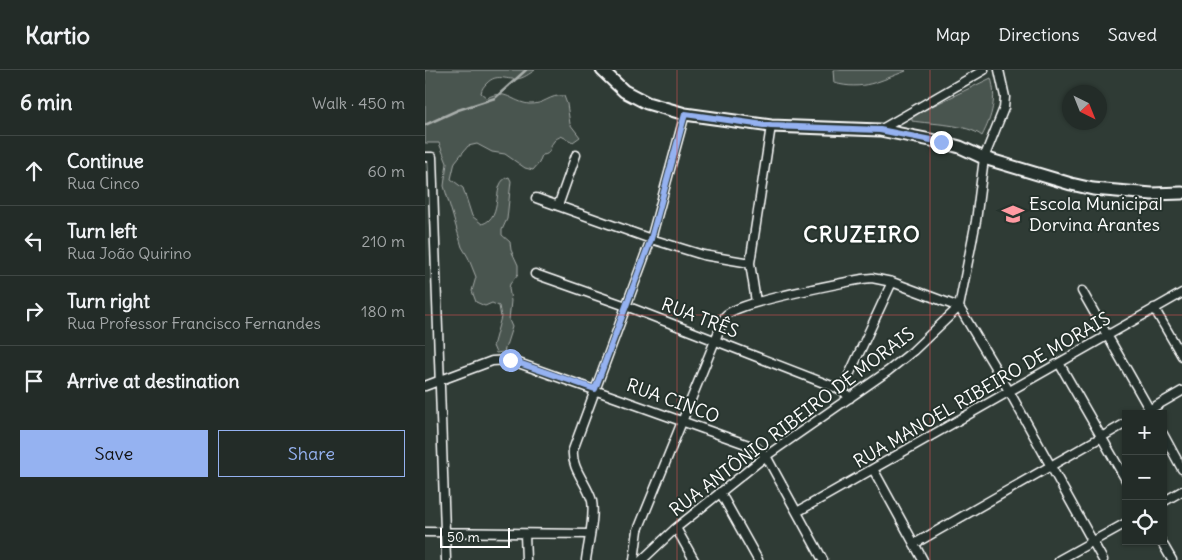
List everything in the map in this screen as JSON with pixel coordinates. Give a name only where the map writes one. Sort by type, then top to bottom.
[{"type":"main road","points":[[602,70],[624,91],[647,103],[685,114],[771,126],[880,130],[960,147],[984,158],[1093,189],[1152,194],[1182,193]]},
{"type":"street","points":[[880,130],[984,70]]},
{"type":"street","points":[[959,307],[976,221],[984,158],[1004,108],[1005,97],[999,70]]},
{"type":"street","points":[[586,560],[592,502],[574,463],[573,450],[651,239],[685,114]]},
{"type":"street","points":[[756,302],[750,264],[771,126]]},
{"type":"street","points":[[558,206],[576,155]]},
{"type":"street","points":[[425,157],[432,157],[446,560]]},
{"type":"street","points":[[535,198],[651,239],[703,255],[750,264]]},
{"type":"street","name":"RUA TRÊS","points":[[535,274],[715,340],[842,390],[850,398]]},
{"type":"street","points":[[634,560],[638,530],[725,316],[734,308],[756,302],[872,278],[892,282],[959,307],[1009,391],[1103,560]]},
{"type":"street","points":[[842,390],[892,282]]},
{"type":"street","points":[[1082,291],[1150,410]]},
{"type":"street","name":"RUA MANOEL RIBEIRO DE MORAIS","points":[[797,512],[1182,293]]},
{"type":"street","name":"RUA ANTÔNIO RIBEIRO DE MORAIS","points":[[642,560],[676,528],[766,456],[850,398],[913,350],[959,307]]},
{"type":"street","points":[[1154,308],[1182,356]]},
{"type":"street","name":"RUA CINCO","points":[[439,380],[492,361],[510,360],[757,448],[766,456]]},
{"type":"street","points":[[1059,363],[1122,473]]},
{"type":"street","points":[[425,386],[439,380]]},
{"type":"street","points":[[1154,410],[1182,391]]},
{"type":"street","points":[[914,544],[1122,425]]},
{"type":"street","points":[[1167,441],[1182,469]]},
{"type":"street","points":[[766,456],[823,560]]},
{"type":"street","points":[[873,469],[923,560]]},
{"type":"street","points":[[1166,500],[1182,491]]},
{"type":"street","points":[[720,492],[758,560]]},
{"type":"street","points":[[1059,560],[1122,525]]},
{"type":"street","points":[[676,528],[694,560]]},
{"type":"street","points":[[425,532],[590,534]]},
{"type":"street","points":[[525,534],[526,560]]},
{"type":"street","points":[[1163,545],[1172,560]]},
{"type":"shaded area","points":[[425,70],[535,70],[520,78],[494,78],[485,85],[481,93],[487,98],[499,94],[529,104],[564,96],[570,124],[580,137],[573,142],[561,136],[556,139],[552,143],[549,152],[542,155],[539,163],[533,170],[525,168],[505,154],[492,152],[477,144],[468,146],[455,162],[451,179],[463,188],[472,216],[482,224],[489,220],[493,214],[503,180],[509,177],[511,181],[507,219],[502,235],[510,242],[511,250],[518,265],[518,274],[509,288],[511,301],[509,320],[512,327],[504,352],[496,353],[493,346],[501,317],[499,306],[492,303],[485,306],[476,302],[472,291],[476,277],[462,247],[444,186],[447,163],[439,143],[425,143]]},
{"type":"shaded area","points":[[833,70],[906,71],[871,84],[854,86],[834,83]]},
{"type":"shaded area","points":[[991,78],[994,93],[993,107],[982,136],[976,132],[959,127],[912,121],[912,118],[924,110]]},
{"type":"waterway","points":[[425,125],[458,110],[495,98],[526,70]]},
{"type":"place","name":"Escola Municipal Dorvina Arantes","points":[[1013,214]]},
{"type":"district","name":"CRUZEIRO","points":[[862,234]]},
{"type":"route","points":[[510,360],[595,389],[651,239],[685,114],[771,126],[880,130],[941,142]]}]
